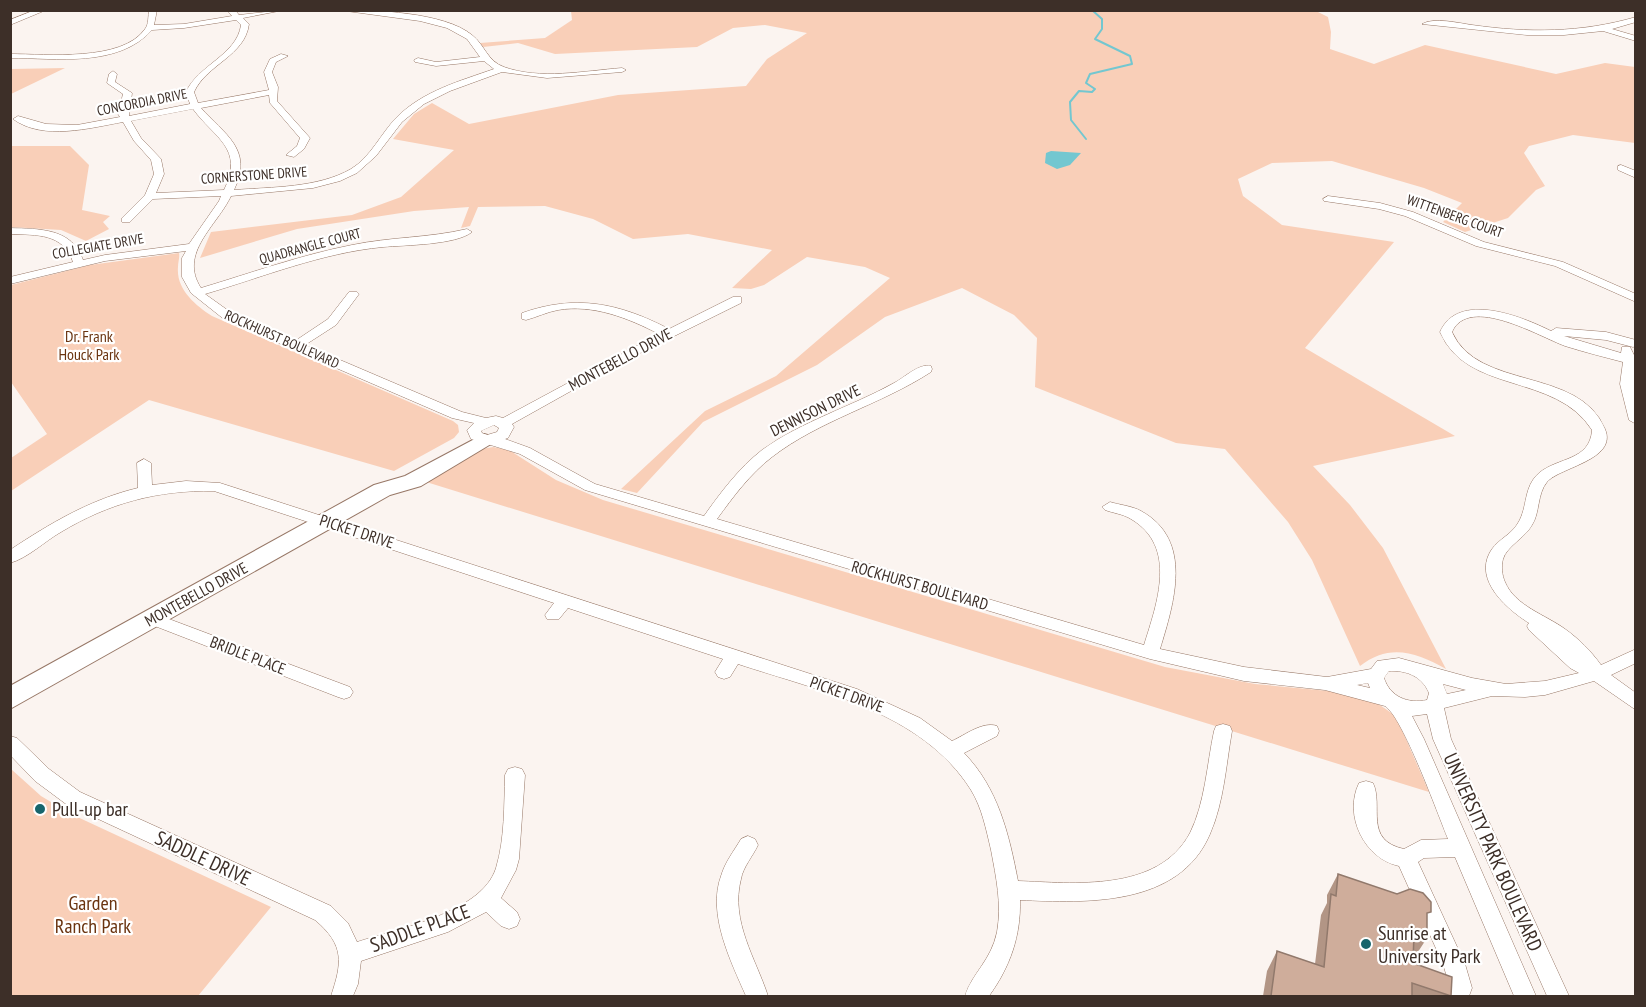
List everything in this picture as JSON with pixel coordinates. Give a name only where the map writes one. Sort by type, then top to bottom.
[{"type":"street","points":[[10,23],[44,10]]},
{"type":"street","points":[[150,28],[153,10]]},
{"type":"street","points":[[197,293],[188,273],[192,247],[227,191],[235,171],[233,150],[225,135],[195,105],[190,92],[195,79],[243,37],[245,24],[230,10]]},
{"type":"street","points":[[10,56],[114,52],[132,44],[150,28],[184,26],[281,10]]},
{"type":"street","points":[[342,10],[417,19],[449,27],[470,37],[484,59],[501,70],[544,75],[622,70]]},
{"type":"street","points":[[1426,24],[1540,34],[1605,29],[1635,19]]},
{"type":"street","points":[[1605,29],[1635,39]]},
{"type":"street","points":[[284,56],[273,61],[268,67],[277,107],[305,138],[301,147],[291,155]]},
{"type":"street","points":[[418,60],[436,64],[484,59]]},
{"type":"street","name":"CORNERSTONE DRIVE","points":[[150,196],[302,187],[344,176],[360,167],[399,120],[413,108],[439,93],[501,70]]},
{"type":"street","points":[[113,74],[111,83],[128,93],[123,110],[126,120],[144,147],[156,159],[159,174],[150,196],[126,220]]},
{"type":"street","name":"CONCORDIA DRIVE","points":[[18,119],[45,127],[66,128],[126,120],[272,92]]},
{"type":"street","points":[[1621,168],[1635,174]]},
{"type":"street","name":"WITTENBERG COURT","points":[[1328,199],[1409,214],[1480,244],[1558,264],[1635,299]]},
{"type":"street","points":[[10,231],[61,237],[74,246],[79,264]]},
{"type":"street","name":"QUADRANGLE COURT","points":[[197,293],[336,251],[378,244],[441,240],[467,231]]},
{"type":"street","name":"COLLEGIATE DRIVE","points":[[10,281],[79,264],[192,247]]},
{"type":"street","name":"ROCKHURST BOULEVARD","points":[[197,293],[212,307],[229,317],[457,415],[482,433],[525,451],[590,487],[1150,653],[1244,675],[1325,683],[1393,702]]},
{"type":"street","points":[[296,346],[332,322],[353,294]]},
{"type":"street","name":"MONTEBELLO DRIVE","points":[[505,427],[667,333],[737,300]]},
{"type":"street","points":[[526,316],[545,306],[605,308],[634,316],[667,333]]},
{"type":"street","points":[[1632,362],[1564,341],[1512,319],[1479,315],[1458,317],[1450,323],[1446,332],[1455,348],[1475,364],[1563,396],[1584,410],[1599,430],[1599,445],[1592,453],[1557,468],[1539,480],[1534,488],[1527,523],[1497,552],[1493,562],[1500,588],[1534,621],[1536,628],[1568,657],[1598,675],[1635,703]]},
{"type":"street","points":[[1544,331],[1605,336],[1634,343],[1626,352],[1632,362],[1627,384],[1635,420]]},
{"type":"street","name":"DENNISON DRIVE","points":[[707,522],[750,469],[766,454],[797,435],[883,397],[926,369]]},
{"type":"street","points":[[482,433],[505,427]]},
{"type":"street","name":"ROCKHURST BOULEVARD","points":[[505,427],[525,451]]},
{"type":"street","name":"MONTEBELLO DRIVE","points":[[10,699],[382,490],[413,481],[482,433]]},
{"type":"street","points":[[144,463],[145,490]]},
{"type":"street","name":"PICKET DRIVE","points":[[10,558],[76,515],[145,490],[168,486],[215,486],[874,703],[913,722],[950,751],[966,767],[989,805],[1011,890],[1011,916],[1006,941],[985,994]]},
{"type":"street","points":[[1110,507],[1137,516],[1154,531],[1169,555],[1169,582],[1150,653]]},
{"type":"street","points":[[553,615],[565,600]]},
{"type":"street","name":"BRIDLE PLACE","points":[[153,619],[344,692]]},
{"type":"street","points":[[1490,689],[1481,694],[1418,710],[1393,702],[1376,685],[1376,675],[1383,666],[1401,664],[1422,672],[1490,689],[1526,689],[1565,684],[1598,675],[1635,655]]},
{"type":"street","points":[[724,672],[734,656]]},
{"type":"street","points":[[1422,672],[1436,686],[1438,693],[1435,704]]},
{"type":"street","name":"ROCKHURST BOULEVARD","points":[[1325,683],[1376,675]]},
{"type":"street","name":"UNIVERSITY PARK BOULEVARD","points":[[1393,702],[1415,739],[1525,996]]},
{"type":"street","name":"UNIVERSITY PARK BOULEVARD","points":[[1435,704],[1442,739],[1558,996]]},
{"type":"street","points":[[950,751],[990,731]]},
{"type":"street","points":[[1011,890],[1110,891],[1163,873],[1196,843],[1204,822],[1223,731]]},
{"type":"street","name":"SADDLE DRIVE","points":[[10,743],[42,775],[74,798],[323,913],[337,923],[346,937],[351,954]]},
{"type":"street","name":"SADDLE PLACE","points":[[351,954],[460,918],[488,900],[499,887],[506,871],[514,774]]},
{"type":"street","points":[[1366,789],[1364,804],[1367,825],[1375,842],[1390,857],[1406,859],[1421,849],[1461,848]]},
{"type":"street","points":[[748,845],[730,878],[729,906],[734,936],[757,996]]},
{"type":"street","points":[[1406,859],[1454,964],[1461,988],[1457,996]]},
{"type":"street","name":"SADDLE PLACE","points":[[488,900],[509,919]]},
{"type":"street","points":[[342,996],[350,971],[351,954]]},
{"type":"green space","points":[[571,11],[1316,11],[1328,17],[1331,32],[1330,49],[1374,64],[1425,45],[1556,74],[1605,63],[1635,67],[1635,143],[1573,135],[1529,146],[1524,153],[1545,186],[1536,190],[1508,218],[1465,232],[1443,222],[1462,203],[1424,188],[1332,161],[1272,163],[1238,179],[1243,196],[1282,225],[1394,242],[1305,348],[1455,436],[1313,466],[1350,505],[1383,548],[1446,669],[1424,658],[1403,652],[1381,654],[1360,666],[1312,560],[1288,522],[1225,449],[1176,443],[1035,387],[1037,338],[1014,315],[962,288],[885,317],[817,365],[703,422],[637,493],[621,489],[705,411],[776,376],[890,278],[865,267],[807,257],[764,285],[751,289],[732,288],[772,250],[688,234],[633,239],[593,219],[545,206],[478,207],[470,226],[461,228],[469,207],[414,211],[297,229],[200,258],[211,232],[352,215],[401,197],[454,150],[393,139],[414,114],[432,103],[469,124],[618,95],[746,86],[767,59],[807,33],[765,25],[733,28],[697,47],[555,54],[518,43],[483,47],[480,43],[545,38],[572,20]]},
{"type":"green space","points":[[65,68],[11,94],[11,69]]},
{"type":"green space","points":[[11,146],[70,146],[89,165],[82,210],[110,216],[103,222],[109,229],[86,241],[61,230],[11,227]]},
{"type":"green space","name":"Dr. Frank Houck Park","points":[[179,253],[178,275],[183,289],[199,307],[212,316],[453,421],[458,425],[459,432],[454,438],[394,471],[149,400],[11,491],[11,458],[47,434],[11,382],[11,285],[90,265]]},
{"type":"green space","points":[[493,447],[509,450],[556,480],[603,500],[1165,667],[1255,684],[1350,693],[1368,697],[1396,716],[1429,792],[423,481],[482,449]]},
{"type":"green space","name":"Garden Ranch Park","points":[[11,769],[41,796],[71,814],[271,907],[198,996],[11,996]]},
{"type":"water","points":[[1051,151],[1081,153],[1070,165],[1057,169],[1045,163],[1046,153]]},
{"type":"building","name":"Sunrise at University Park","points":[[1338,874],[1397,894],[1410,889],[1423,893],[1431,902],[1431,912],[1427,913],[1427,938],[1414,934],[1413,963],[1452,977],[1451,996],[1412,983],[1412,996],[1271,996],[1277,951],[1324,967],[1331,894],[1336,896]]},
{"type":"waterway","points":[[1086,139],[1071,120],[1070,102],[1079,91],[1092,92],[1095,89],[1086,83],[1090,74],[1132,64],[1130,56],[1095,39],[1102,29],[1102,19],[1092,10]]},
{"type":"place","name":"Pull-up bar","points":[[40,809]]},
{"type":"place","name":"Sunrise at University Park","points":[[1366,944]]}]
